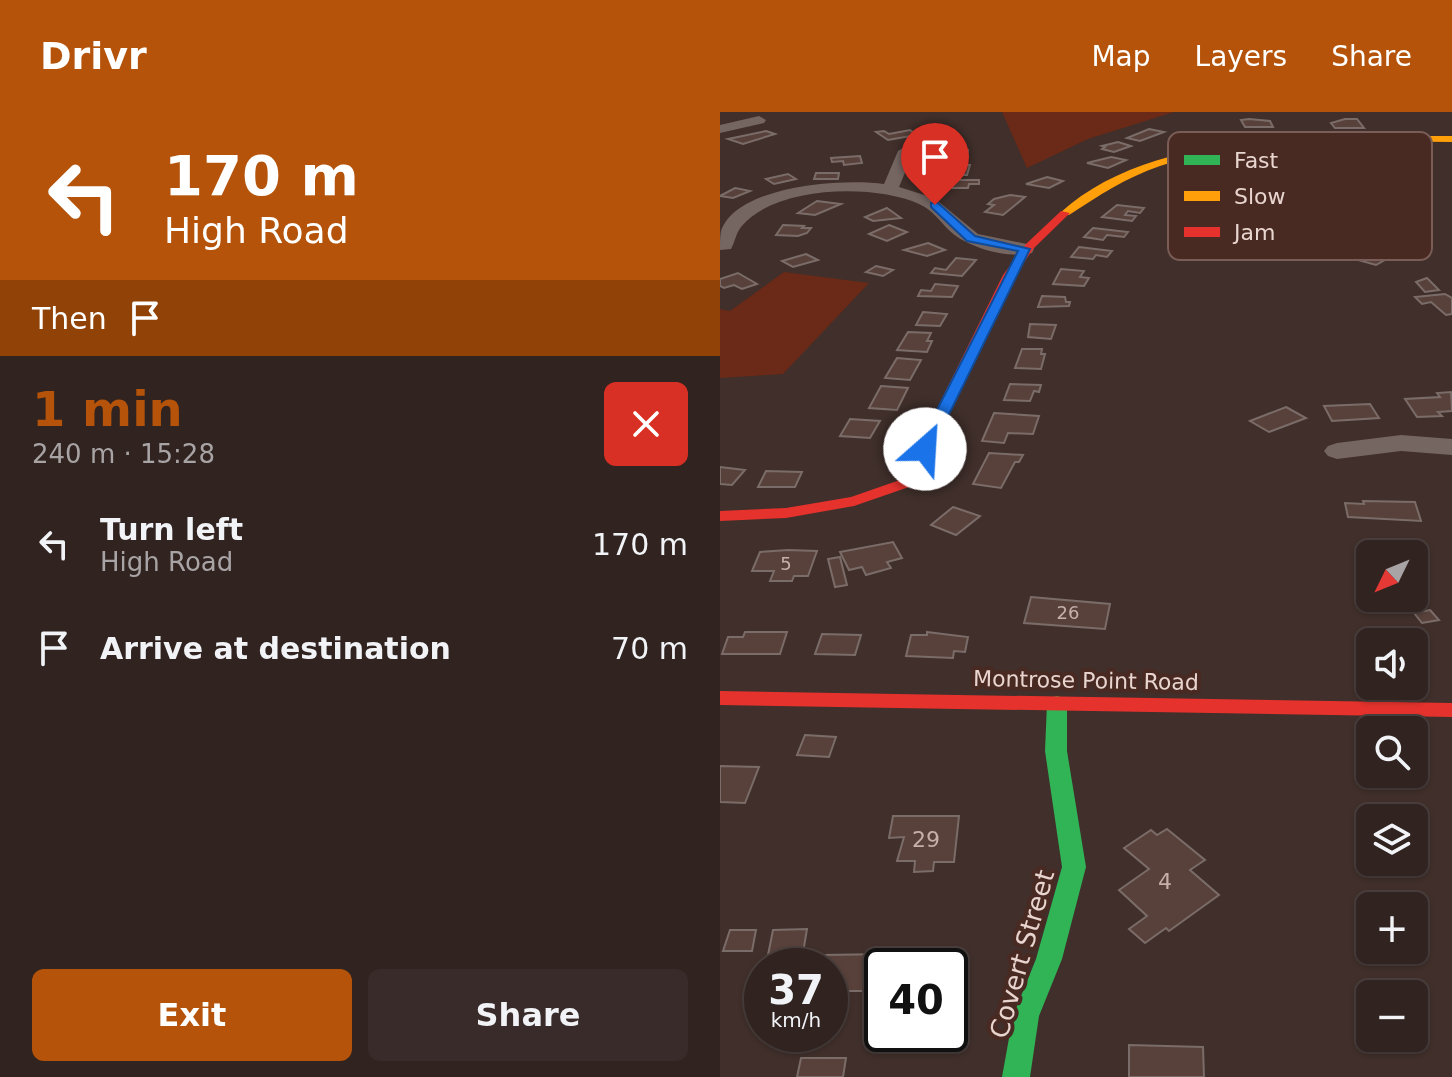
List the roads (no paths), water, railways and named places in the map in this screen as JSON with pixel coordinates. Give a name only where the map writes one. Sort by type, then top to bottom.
[{"type":"street","points":[[720,129],[759,120]]},
{"type":"street","points":[[1432,139],[1452,139]]},
{"type":"street","points":[[889,192],[906,151]]},
{"type":"street","points":[[720,516],[786,513],[854,501],[903,484],[925,449],[1025,249],[1076,206],[1110,184],[1168,161]]},
{"type":"street","points":[[724,245],[734,224],[776,197],[827,188],[889,192],[924,199],[971,239],[1025,249]]},
{"type":"street","points":[[1337,451],[1401,443],[1452,447]]},
{"type":"street","name":"Montrose Point Road","points":[[720,698],[1452,710]]},
{"type":"street","name":"Covert Street","points":[[1016,1077],[1026,1016],[1049,959],[1074,867],[1056,751],[1057,703]]}]
